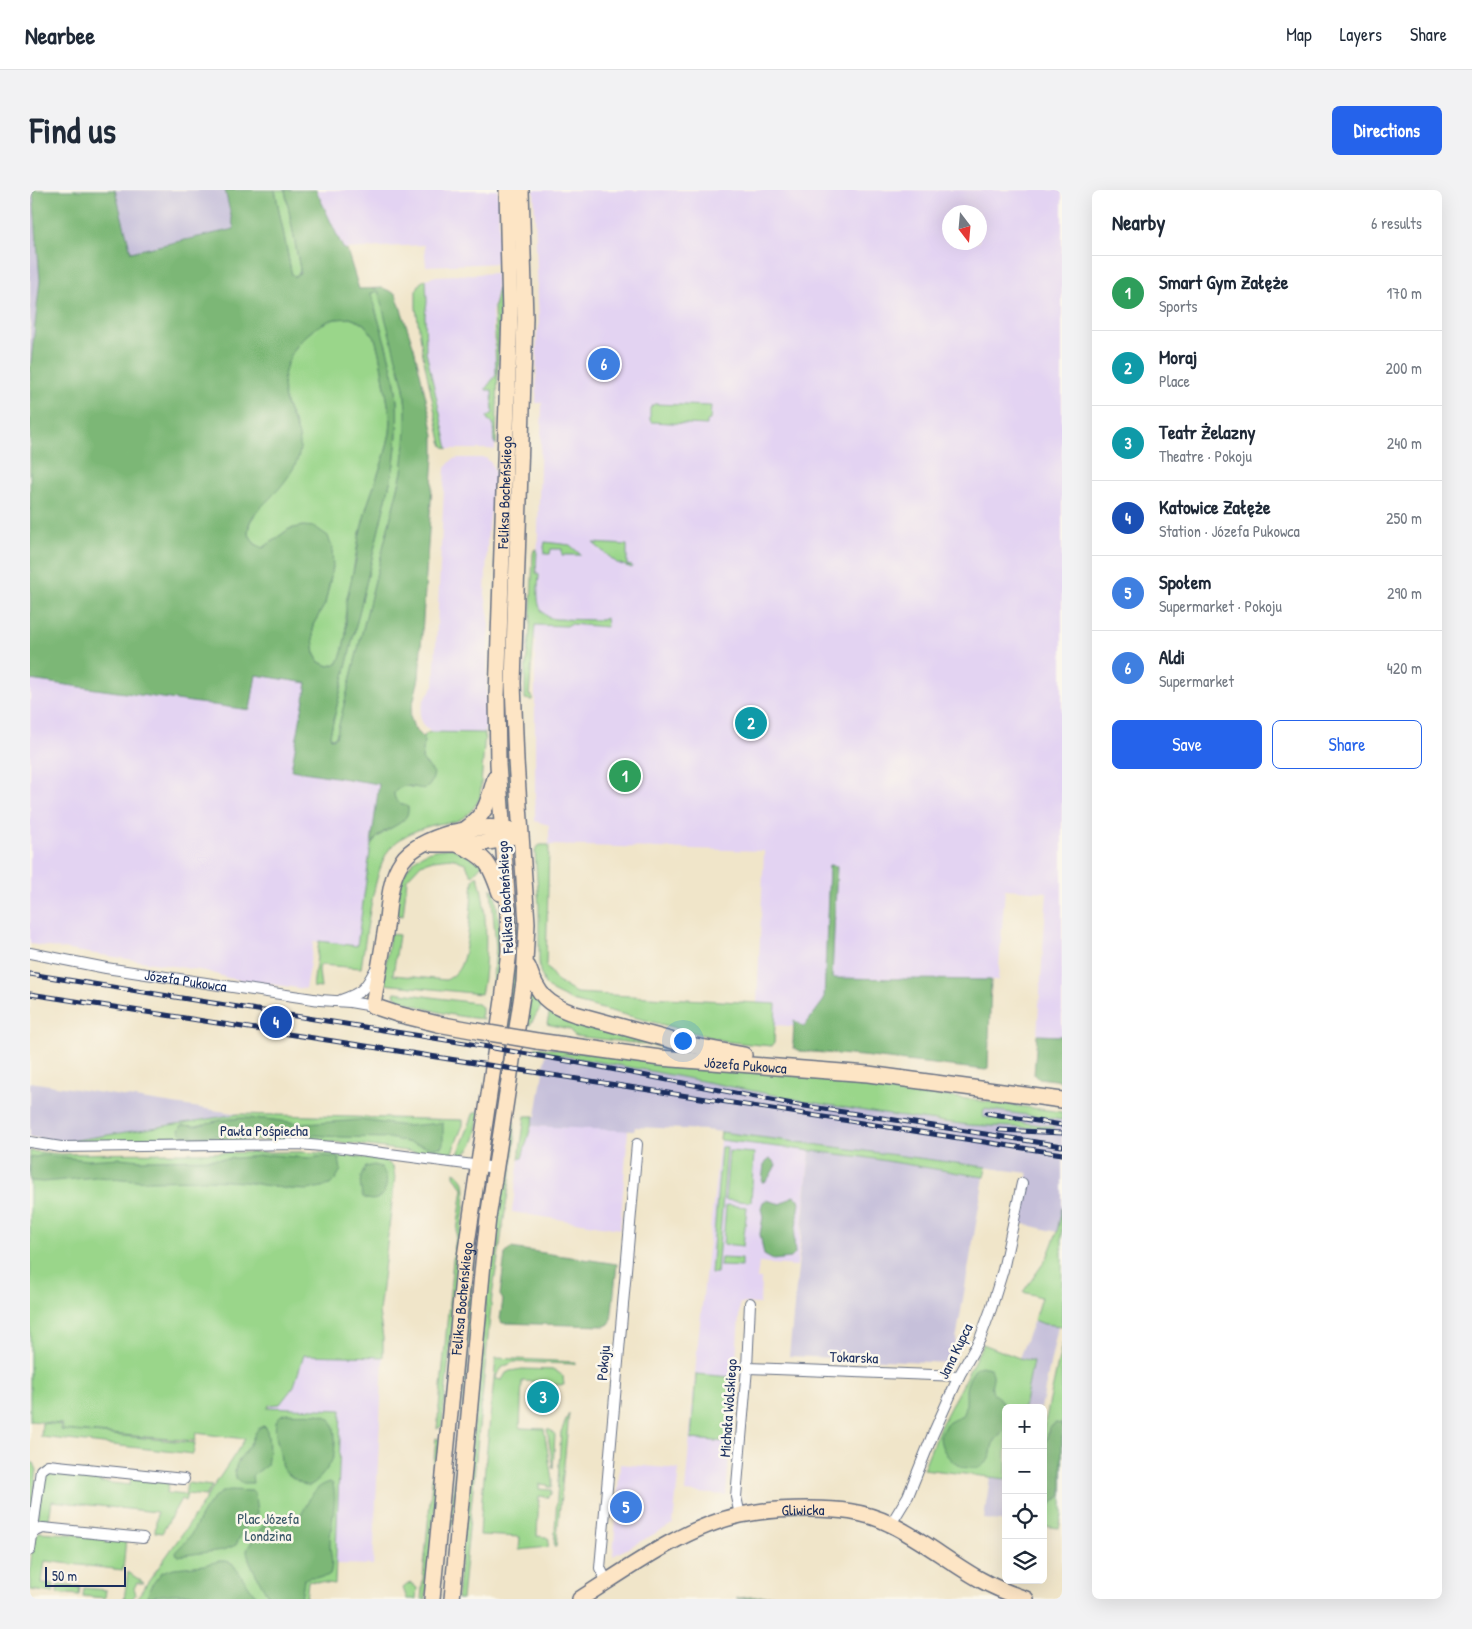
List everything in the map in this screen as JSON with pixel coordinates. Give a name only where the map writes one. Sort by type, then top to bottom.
[{"type":"main road","name":"Feliksa Bocheńskiego","points":[[432,1599],[464,1266],[509,951],[498,764],[497,696],[510,314],[507,190]]},
{"type":"main road","name":"Feliksa Bocheńskiego","points":[[452,1599],[483,1264],[519,1023],[526,962],[527,923],[516,761],[514,682],[525,318],[521,190]]},
{"type":"main road","points":[[373,1006],[390,897],[396,871],[409,854],[423,844],[439,836],[466,829],[476,822],[484,812],[498,764]]},
{"type":"main road","points":[[466,829],[502,834],[522,834]]},
{"type":"main road","points":[[423,844],[458,844],[502,834]]},
{"type":"main road","points":[[458,844],[475,852],[488,864],[494,874],[508,910]]},
{"type":"main road","points":[[526,962],[538,990],[559,1009],[685,1044],[755,1057],[773,1066]]},
{"type":"main road","name":"Józefa Pukowca","points":[[373,1006],[438,1024],[537,1041],[660,1058],[868,1074],[1062,1100]]},
{"type":"main road","name":"Gliwicka","points":[[580,1599],[672,1542],[699,1529],[740,1515],[774,1510],[832,1509],[864,1514],[891,1524],[981,1580],[1026,1599]]},
{"type":"street","name":"Józefa Pukowca","points":[[30,953],[125,970],[320,1000],[373,1006]]},
{"type":"street","points":[[340,1001],[356,994],[368,985],[380,960]]},
{"type":"street","name":"Pawła Pośpiecha","points":[[30,1142],[61,1148],[299,1144],[496,1168]]},
{"type":"street","name":"Pokoju","points":[[607,1582],[600,1568],[637,1144]]},
{"type":"street","name":"Jana Kupca","points":[[891,1524],[908,1496],[959,1376],[980,1339],[1003,1270],[1022,1183]]},
{"type":"street","name":"Michała Wolskiego","points":[[740,1515],[736,1496],[747,1368],[750,1303]]},
{"type":"street","name":"Tokarska","points":[[747,1368],[959,1376]]},
{"type":"street","points":[[30,1550],[42,1470],[48,1465],[184,1480]]},
{"type":"street","points":[[32,1533],[42,1528],[143,1538]]},
{"type":"shaded area","points":[[30,190],[33,190],[40,280],[30,371]]},
{"type":"shaded area","points":[[115,190],[225,190],[235,229],[131,252]]},
{"type":"shaded area","points":[[316,190],[498,190],[500,263],[426,266],[424,245],[343,249]]},
{"type":"shaded area","points":[[534,190],[1062,190],[1062,1036],[1037,1035],[1047,892],[1005,889],[998,980],[832,978],[837,866],[824,1000],[804,1027],[775,1025],[776,1004],[757,1003],[764,851],[549,845],[549,825],[535,821],[535,625],[542,403],[536,403],[537,334],[539,327]]},
{"type":"shaded area","points":[[496,273],[497,289],[492,312],[496,379],[495,450],[448,449],[426,352],[426,279],[436,276]]},
{"type":"shaded area","points":[[486,458],[492,464],[495,472],[488,529],[485,594],[489,619],[485,733],[432,732],[421,722],[420,714],[424,700],[434,685],[445,468],[453,459]]},
{"type":"shaded area","points":[[256,675],[308,683],[379,784],[357,946],[314,941],[305,989],[228,978],[206,971],[30,944],[30,680],[250,710]]},
{"type":"shaded area","points":[[546,1053],[810,1102],[943,1123],[1054,1126],[983,1117],[984,1109],[1062,1120],[1062,1208],[1057,1232],[1016,1222],[1028,1173],[706,1130],[635,1127],[634,1131],[532,1126],[534,1116],[536,1116]]},
{"type":"shaded area","points":[[30,1082],[239,1114],[64,1142],[30,1137]]},
{"type":"shaded area","points":[[532,1126],[628,1130],[620,1229],[512,1212],[519,1159],[522,1158]]},
{"type":"shaded area","points":[[720,1140],[810,1150],[797,1266],[759,1263],[757,1279],[761,1279],[760,1304],[740,1303],[726,1495],[685,1492],[697,1351]]},
{"type":"shaded area","points":[[810,1150],[984,1177],[952,1363],[789,1356]]},
{"type":"shaded area","points":[[1034,1320],[1058,1326],[1042,1404],[1025,1404],[1033,1361],[1019,1358]]},
{"type":"shaded area","points":[[304,1355],[383,1357],[373,1565],[336,1564],[341,1410],[267,1408],[294,1386]]},
{"type":"shaded area","points":[[620,1464],[679,1469],[673,1524],[613,1556]]},
{"type":"shaded area","points":[[990,1477],[1002,1478],[1002,1521],[984,1519]]},
{"type":"green space","points":[[33,190],[115,190],[131,252],[234,229],[225,190],[275,190],[291,271],[295,277],[300,273],[300,269],[285,190],[316,190],[343,248],[347,250],[359,289],[383,288],[396,294],[414,348],[434,436],[419,678],[410,716],[414,728],[423,737],[422,759],[434,773],[431,783],[423,789],[406,786],[394,793],[397,801],[408,807],[407,816],[401,822],[381,834],[371,845],[379,784],[291,770],[307,683],[256,675],[250,710],[30,680],[30,371],[40,280]],"holes":[[[378,291],[404,388],[406,431],[402,472],[336,737],[333,739],[330,735],[393,470],[396,450],[396,390],[371,293]],[[350,318],[364,324],[375,338],[391,421],[385,454],[367,506],[359,537],[356,560],[346,602],[346,634],[342,653],[338,663],[329,666],[319,662],[315,655],[313,638],[313,625],[325,604],[333,567],[332,548],[328,536],[315,527],[303,526],[289,529],[263,548],[255,544],[248,533],[252,518],[284,483],[298,458],[300,442],[287,407],[283,386],[284,374],[293,351],[301,341],[320,325],[331,320]]]},
{"type":"green space","points":[[275,190],[285,190],[300,269],[298,276],[295,277],[291,271]]},
{"type":"green space","points":[[426,279],[426,352],[448,449],[443,446],[441,441],[423,355],[416,308],[416,291],[420,283]]},
{"type":"green space","points":[[498,288],[500,289],[496,445],[494,442],[493,423],[487,417],[493,413],[492,390],[486,390],[486,388],[496,375],[494,307]]},
{"type":"green space","points":[[379,290],[399,363],[404,392],[407,423],[405,448],[402,472],[336,737],[331,738],[330,735],[393,470],[396,450],[396,390],[371,293]]},
{"type":"green space","points":[[350,318],[364,324],[375,338],[391,421],[385,454],[367,506],[359,537],[345,617],[346,634],[342,653],[338,663],[329,666],[319,662],[315,655],[313,625],[325,604],[333,567],[289,529],[263,548],[255,544],[248,533],[250,522],[260,507],[273,495],[296,425],[286,403],[283,387],[287,363],[300,342],[320,325],[331,320]]},
{"type":"green space","points":[[654,404],[711,406],[710,420],[707,421],[707,425],[652,422],[650,420],[650,408]]},
{"type":"green space","points":[[511,490],[514,490],[513,809],[506,810],[503,703]]},
{"type":"green space","points":[[545,542],[570,545],[581,555],[562,555],[562,549],[551,549],[550,554],[545,554]]},
{"type":"green space","points":[[593,543],[627,545],[627,565],[632,566],[632,568],[617,563]]},
{"type":"green space","points":[[537,549],[536,573],[539,575],[538,602],[543,613],[555,619],[602,620],[606,618],[607,627],[570,624],[567,626],[535,625],[529,695],[532,696],[532,700],[525,699],[525,673],[530,630],[533,554],[534,550]]},
{"type":"green space","points":[[427,733],[485,733],[480,798],[466,816],[459,820],[419,830],[407,835],[392,846],[385,856],[375,886],[361,968],[320,965],[321,988],[313,987],[319,941],[357,946],[371,845],[381,835],[402,821],[404,804],[396,801],[394,793],[402,786],[413,788],[428,765],[422,759],[423,737]]},
{"type":"green space","points":[[540,845],[549,845],[546,966],[558,982],[576,993],[776,1004],[774,1043],[772,1046],[729,1042],[572,1001],[552,991],[545,984],[539,962],[539,906],[535,852],[536,848]]},
{"type":"green space","points":[[452,848],[483,864],[472,876],[465,863],[452,858],[433,860],[421,864],[407,879],[403,916],[394,914],[400,886],[412,863],[428,852]]},
{"type":"green space","points":[[829,865],[837,866],[832,978],[991,980],[988,1068],[986,1070],[800,1051],[794,1048],[794,1020],[804,1027],[824,1000]]},
{"type":"green space","points":[[477,875],[481,886],[486,934],[485,968],[481,994],[383,984],[390,934],[399,935],[393,975],[446,980],[458,970],[465,953],[473,880]]},
{"type":"green space","points":[[491,888],[495,893],[503,951],[494,1015],[489,1018],[496,948]]},
{"type":"green space","points":[[517,918],[517,975],[511,1032],[505,1031],[514,919]]},
{"type":"green space","points":[[530,991],[542,1005],[530,1025],[525,1021]]},
{"type":"green space","points":[[395,992],[475,1003],[482,1007],[482,1015],[480,1016],[484,1019],[424,1008],[398,998],[394,995]]},
{"type":"green space","points":[[550,1010],[676,1048],[575,1036],[569,1029],[547,1024]]},
{"type":"green space","points":[[1037,1035],[1062,1036],[1062,1081],[1038,1078],[1034,1075]]},
{"type":"green space","points":[[536,1047],[783,1074],[1062,1112],[1062,1120],[984,1109],[983,1117],[1055,1127],[1054,1129],[969,1125],[896,1116],[546,1053],[545,1051],[535,1049]]},
{"type":"green space","points":[[474,1112],[480,1112],[475,1139],[469,1150],[457,1157]]},
{"type":"green space","points":[[492,1112],[499,1113],[490,1153],[487,1157]]},
{"type":"green space","points":[[239,1114],[463,1120],[463,1125],[450,1157],[347,1143],[298,1140],[64,1142]]},
{"type":"green space","points":[[525,1116],[534,1116],[522,1158],[519,1159]]},
{"type":"green space","points":[[243,1118],[305,1124],[360,1120],[406,1126],[443,1123],[443,1144],[441,1147],[432,1148],[389,1138],[300,1134],[187,1136],[183,1135],[179,1130],[182,1125],[196,1126],[221,1120]]},
{"type":"green space","points":[[509,1121],[514,1122],[515,1139],[492,1296],[462,1599],[457,1599],[493,1224]]},
{"type":"green space","points":[[721,1132],[986,1167],[984,1177],[862,1157],[720,1140]]},
{"type":"green space","points":[[721,1147],[727,1147],[717,1273],[711,1273]]},
{"type":"green space","name":"Plac Józefa Londzina","points":[[30,1151],[61,1154],[300,1152],[340,1154],[386,1161],[393,1167],[395,1177],[379,1312],[383,1338],[383,1357],[304,1355],[294,1386],[280,1404],[267,1407],[341,1410],[335,1584],[308,1581],[306,1599],[136,1599],[187,1527],[245,1439],[196,1433],[195,1441],[62,1430],[62,1424],[30,1421]]},
{"type":"green space","points":[[729,1151],[754,1153],[751,1202],[725,1200]]},
{"type":"green space","points":[[45,1155],[87,1160],[119,1158],[141,1160],[225,1159],[271,1155],[310,1158],[323,1156],[339,1159],[341,1170],[330,1185],[308,1190],[244,1182],[208,1180],[148,1181],[96,1177],[44,1182],[30,1181],[30,1158]]},
{"type":"green space","points":[[770,1159],[776,1165],[770,1176],[765,1182],[762,1182],[764,1164]]},
{"type":"green space","points":[[374,1165],[381,1168],[387,1180],[383,1194],[371,1200],[363,1197],[360,1181],[366,1167]]},
{"type":"green space","points":[[454,1172],[463,1180],[465,1196],[456,1260],[459,1260],[442,1426],[437,1429],[453,1260],[463,1188],[454,1176]]},
{"type":"green space","points":[[793,1196],[799,1199],[800,1203],[794,1239],[795,1254],[791,1258],[773,1260],[764,1255],[760,1234],[763,1217],[761,1208],[766,1200],[781,1204]]},
{"type":"green space","points":[[726,1205],[747,1207],[743,1246],[723,1244]]},
{"type":"green space","points":[[1062,1208],[1062,1326],[1044,1324],[1034,1320],[1041,1297],[1023,1292],[1047,1258],[1057,1232]]},
{"type":"green space","points":[[475,1239],[471,1329],[453,1526],[450,1526],[465,1369],[465,1312]]},
{"type":"green space","points":[[511,1248],[617,1264],[611,1321],[609,1324],[605,1326],[502,1323],[500,1319],[503,1300],[500,1295],[505,1254]]},
{"type":"green space","points":[[721,1258],[742,1259],[742,1267],[720,1266]]},
{"type":"green space","points":[[983,1344],[1019,1358],[1033,1361],[1025,1404],[1002,1404],[1002,1479],[923,1469],[939,1429]]},
{"type":"green space","points":[[1062,1344],[1062,1515],[1059,1528],[1047,1526],[1047,1413]]},
{"type":"green space","points":[[496,1358],[575,1362],[575,1364],[514,1362],[503,1367],[497,1374],[496,1379],[502,1380],[506,1373],[522,1369],[555,1370],[563,1376],[564,1385],[522,1381],[520,1428],[544,1429],[552,1480],[552,1487],[539,1484],[539,1489],[551,1490],[551,1494],[548,1497],[539,1496],[537,1536],[549,1539],[548,1547],[519,1550],[520,1537],[480,1535]]},
{"type":"green space","points":[[981,1366],[990,1368],[992,1371],[993,1393],[1004,1404],[1002,1404],[1002,1433],[993,1444],[991,1456],[982,1466],[966,1468],[958,1465],[945,1452],[941,1444],[940,1435],[946,1424],[964,1414],[968,1381],[976,1368]]},
{"type":"green space","points":[[696,1374],[732,1377],[727,1442],[691,1439]]},
{"type":"green space","points":[[288,1413],[310,1413],[326,1416],[334,1427],[335,1445],[332,1460],[316,1482],[309,1486],[291,1477],[281,1465],[275,1429],[278,1418]]},
{"type":"green space","points":[[569,1413],[556,1547],[554,1547],[561,1432]]},
{"type":"green space","points":[[42,1423],[61,1425],[61,1430],[195,1443],[193,1454],[41,1437]]},
{"type":"green space","points":[[1056,1423],[1062,1424],[1062,1495],[1050,1505],[1047,1512],[1047,1438],[1049,1427]]},
{"type":"green space","points":[[263,1426],[266,1427],[269,1441],[267,1465],[252,1476],[253,1483],[242,1483],[236,1479],[235,1469],[256,1432]]},
{"type":"green space","points":[[547,1429],[555,1435],[553,1468]]},
{"type":"green space","points":[[436,1438],[439,1439],[441,1444],[426,1599],[421,1599]]},
{"type":"green space","points":[[30,1463],[34,1463],[37,1470],[32,1506],[30,1506]]},
{"type":"green space","points":[[48,1468],[100,1473],[100,1482],[130,1485],[131,1477],[169,1481],[167,1493],[185,1495],[187,1483],[212,1486],[206,1496],[187,1494],[185,1501],[181,1499],[162,1533],[155,1532],[157,1512],[52,1501],[49,1519],[37,1518],[44,1472]]},
{"type":"green space","name":"Plac Józefa Londzina","points":[[330,1482],[333,1484],[335,1498],[330,1536],[332,1562],[330,1574],[324,1577],[310,1577],[304,1580],[301,1599],[270,1599],[249,1560],[248,1548],[266,1524],[280,1519],[293,1521],[299,1517],[316,1490]]},
{"type":"green space","points":[[231,1490],[253,1491],[257,1514],[243,1531],[236,1545],[224,1550],[178,1556],[176,1551],[190,1536],[206,1507],[217,1495]]},
{"type":"green space","points":[[39,1532],[126,1538],[123,1570],[45,1561],[42,1583],[54,1584],[53,1593],[30,1590],[32,1551]]},
{"type":"green space","points":[[219,1561],[232,1563],[258,1599],[219,1599],[191,1594],[147,1597],[151,1586],[162,1572],[174,1568],[204,1565]]},
{"type":"green space","points":[[128,1572],[144,1583],[137,1583],[134,1588],[136,1594],[132,1599],[124,1599]]},
{"type":"green space","points":[[411,1583],[417,1588],[416,1599],[407,1599],[403,1588]]},
{"type":"green space","points":[[58,1585],[80,1587],[79,1595],[57,1593]]},
{"type":"green space","points":[[84,1588],[106,1590],[105,1598],[83,1596]]},
{"type":"green space","points":[[773,1595],[773,1599],[737,1599],[737,1598]]},
{"type":"railway","points":[[30,974],[465,1043],[792,1104],[1062,1146]]},
{"type":"railway","points":[[30,994],[1062,1154]]},
{"type":"railway","points":[[987,1113],[1062,1125]]},
{"type":"railway","points":[[999,1130],[1062,1133]]},
{"type":"place","name":"Aldi","points":[[604,364]]},
{"type":"place","name":"Moraj","points":[[751,723]]},
{"type":"place","name":"Smart Gym Załęże","points":[[625,776]]},
{"type":"place","name":"Katowice Załęże","points":[[276,1022]]},
{"type":"place","name":"Teatr Żelazny","points":[[543,1397]]},
{"type":"place","name":"Społem","points":[[626,1507]]}]
